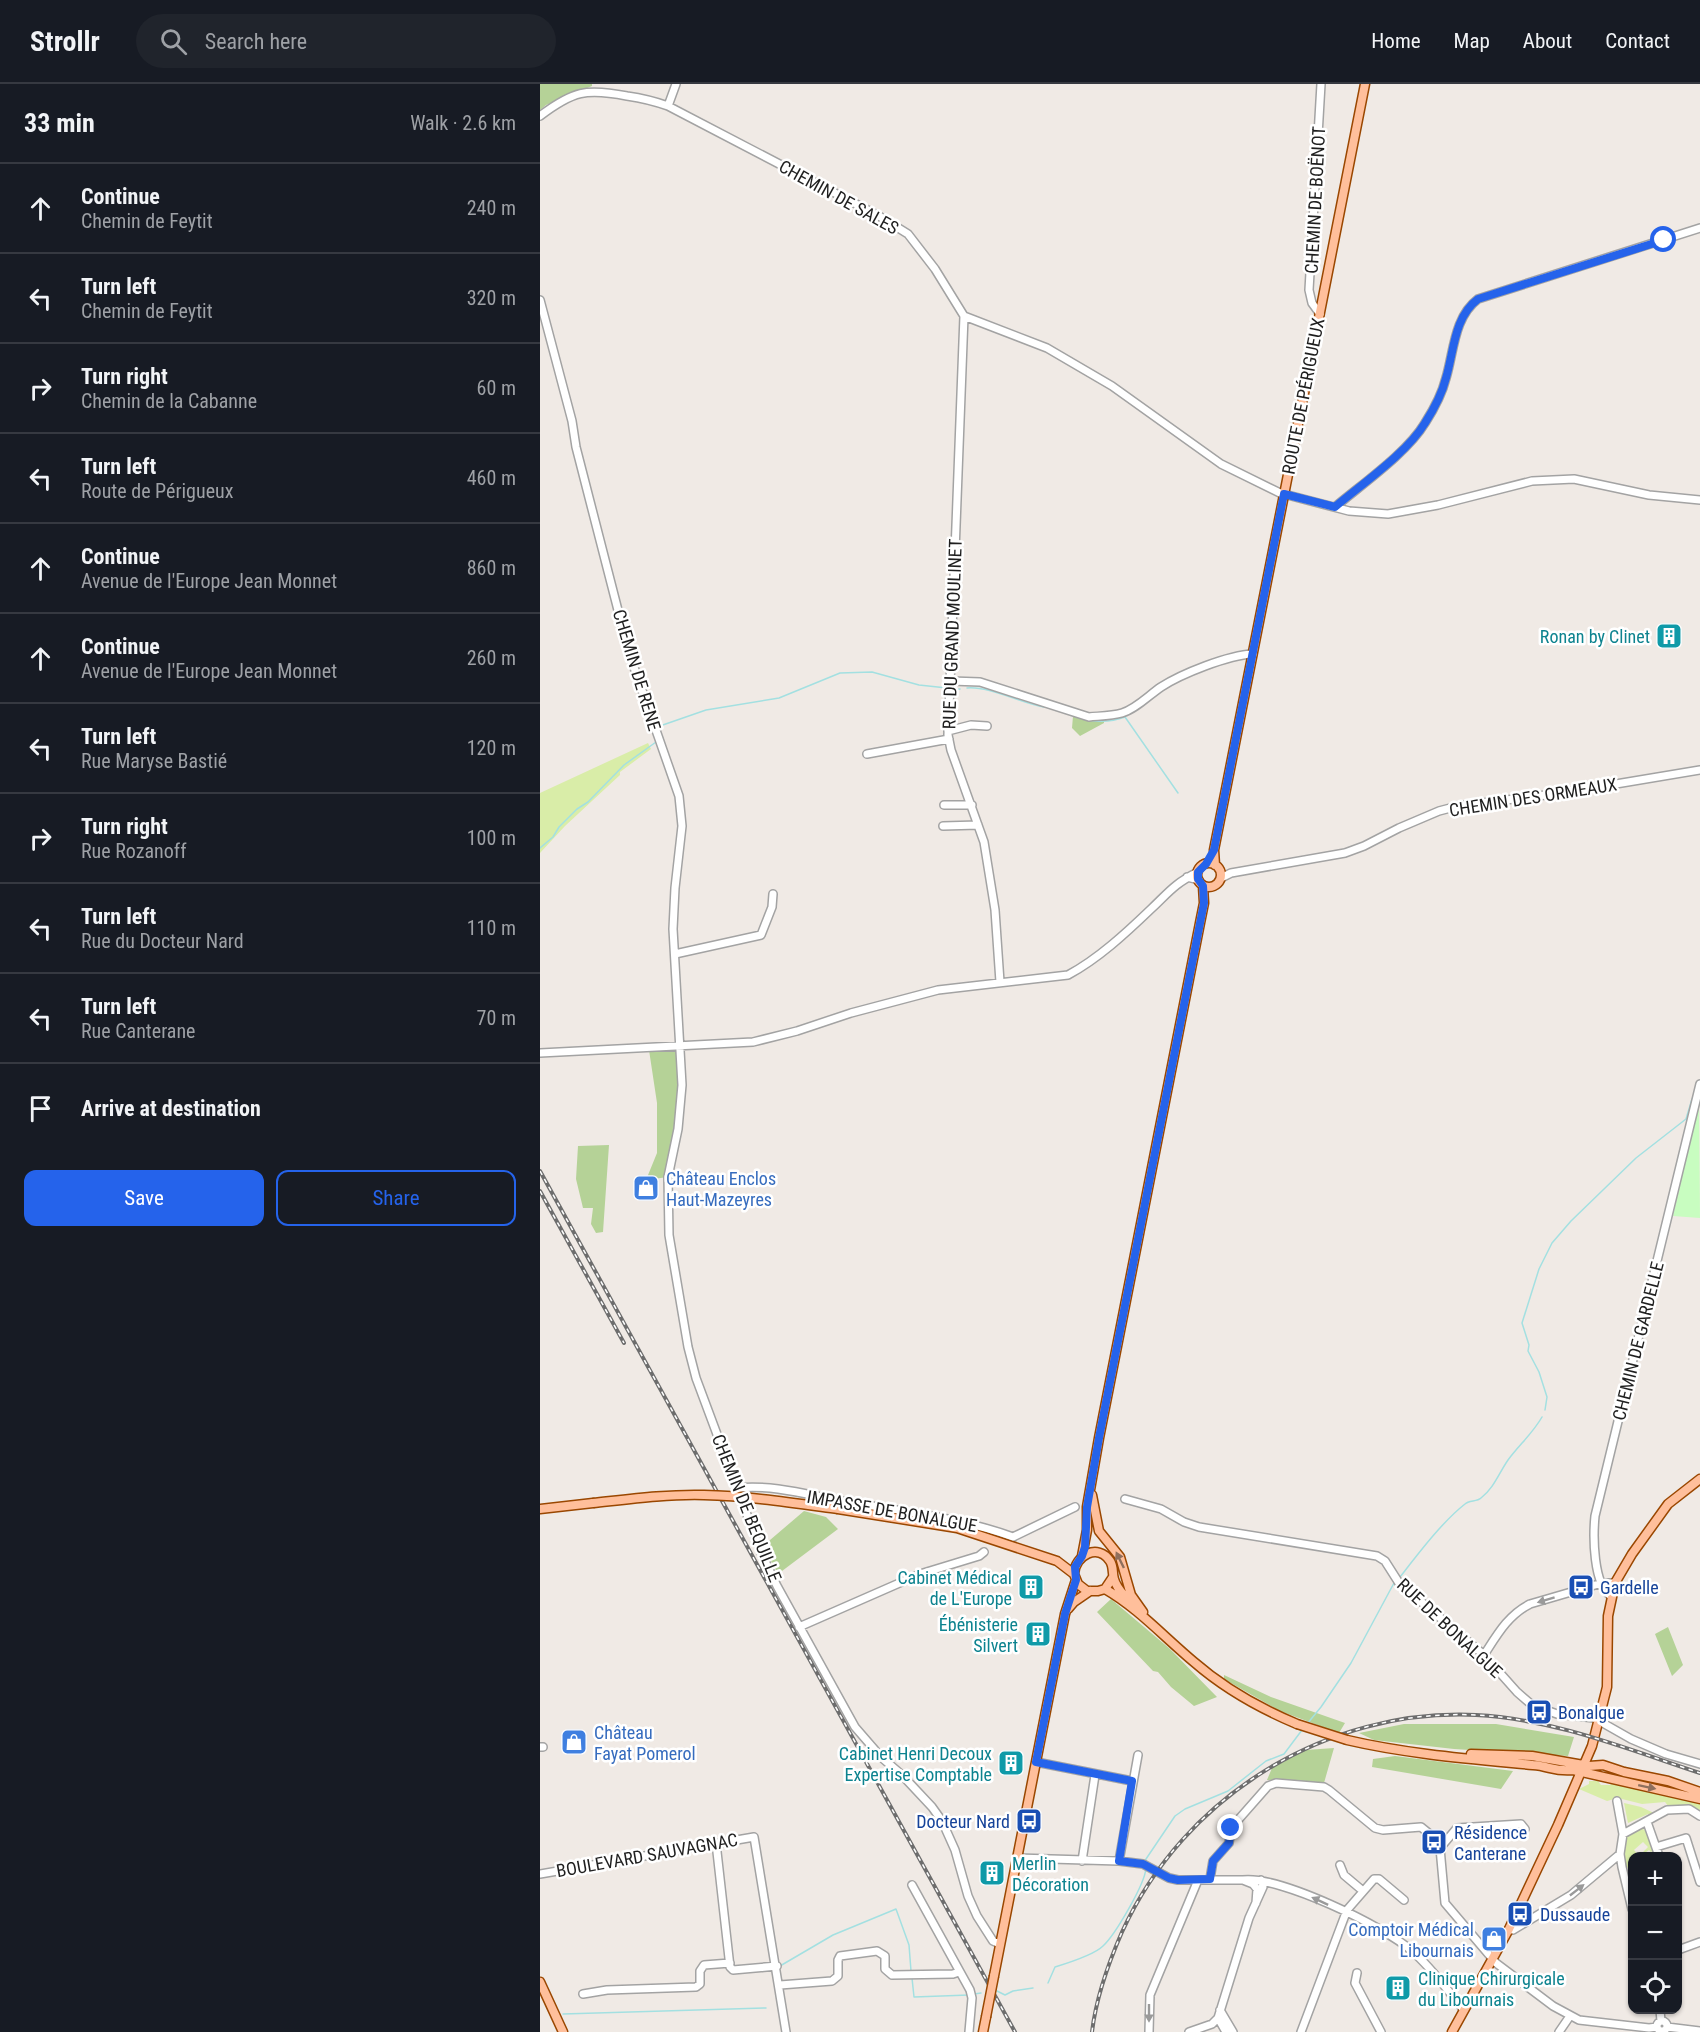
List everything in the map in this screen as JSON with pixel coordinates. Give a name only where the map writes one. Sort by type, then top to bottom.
[{"type":"main road","name":"ROUTE DE PÉRIGUEUX","points":[[1216,869],[1214,850],[1365,84]]},
{"type":"main road","points":[[983,2032],[1065,1614],[1087,1530],[1087,1507],[1091,1485],[1204,903],[1203,881],[1216,869]]},
{"type":"main road","points":[[1203,881],[1218,884],[1216,869]]},
{"type":"main road","points":[[1452,2032],[1509,1929],[1592,1746],[1606,1698],[1609,1677],[1608,1616],[1615,1583],[1632,1554],[1668,1504],[1700,1479]]},
{"type":"main road","points":[[1091,1485],[1099,1531],[1120,1557],[1131,1595],[1156,1629]]},
{"type":"main road","points":[[540,1509],[663,1496],[703,1495],[748,1498],[838,1509],[957,1528],[1057,1560],[1080,1558],[1089,1553],[1099,1553],[1106,1557],[1112,1565],[1113,1577],[1119,1590],[1156,1629],[1195,1664],[1234,1692],[1276,1716],[1347,1740],[1370,1745],[1498,1762],[1575,1767],[1613,1774],[1624,1772]]},
{"type":"main road","points":[[1087,1530],[1099,1553]]},
{"type":"main road","points":[[1057,1560],[1075,1577],[1081,1587],[1090,1591],[1104,1588],[1113,1577]]},
{"type":"main road","points":[[1104,1588],[1137,1611]]},
{"type":"main road","points":[[1065,1614],[1074,1602],[1090,1591]]},
{"type":"main road","points":[[1570,1762],[1592,1746]]},
{"type":"main road","points":[[1592,1746],[1594,1755],[1603,1765]]},
{"type":"main road","points":[[1438,1754],[1532,1756],[1570,1762],[1594,1776],[1700,1799]]},
{"type":"main road","points":[[1537,1765],[1560,1771],[1603,1765],[1668,1781],[1700,1792]]},
{"type":"main road","points":[[1560,1771],[1571,1782],[1573,1788]]},
{"type":"main road","points":[[1573,1788],[1594,1776]]},
{"type":"main road","points":[[540,1982],[563,2032]]},
{"type":"street","points":[[668,106],[676,84]]},
{"type":"street","name":"CHEMIN DE BOËNOT","points":[[1320,314],[1312,303],[1309,290],[1322,84]]},
{"type":"street","name":"CHEMIN DE SALES","points":[[540,116],[557,103],[595,87],[656,101],[668,106],[879,216],[908,234],[935,269],[964,316]]},
{"type":"street","points":[[1335,507],[1399,453],[1414,439],[1424,425],[1441,393],[1456,333],[1467,311],[1478,299],[1700,228]]},
{"type":"street","name":"CHEMIN DE RENE","points":[[540,300],[629,653],[679,796],[682,826],[675,888],[675,954],[680,1045]]},
{"type":"street","points":[[964,316],[1047,348],[1112,386],[1221,464],[1255,482],[1284,494],[1349,512],[1388,514],[1438,505],[1532,481],[1574,479],[1649,495],[1700,500]]},
{"type":"street","name":"RUE DU GRAND MOULINET","points":[[964,316],[949,735],[984,842],[995,910],[1000,982]]},
{"type":"street","points":[[951,681],[980,682],[1089,717],[1122,713],[1185,674],[1240,655],[1252,654]]},
{"type":"street","points":[[867,754],[949,735],[971,725],[987,726]]},
{"type":"street","name":"CHEMIN DES ORMEAUX","points":[[1216,869],[1231,873],[1345,853],[1409,824],[1458,806],[1562,793],[1700,770]]},
{"type":"street","points":[[944,805],[972,805]]},
{"type":"street","points":[[943,826],[978,825]]},
{"type":"street","points":[[540,1053],[753,1042],[938,990],[1068,975],[1087,965],[1151,909],[1175,884],[1187,877],[1203,881]]},
{"type":"street","points":[[675,954],[761,935],[772,907],[773,894]]},
{"type":"street","name":"CHEMIN DE BEQUILLE","points":[[680,1045],[682,1085],[678,1128],[668,1177],[669,1235],[688,1347],[696,1378],[762,1555],[799,1627],[855,1727],[873,1749],[932,1807],[942,1821],[955,1850],[968,1896],[977,1916],[993,1941],[1000,1944]]},
{"type":"street","name":"CHEMIN DE GARDELLE","points":[[1611,1596],[1605,1591],[1595,1554],[1594,1533],[1598,1498],[1700,1084]]},
{"type":"street","name":"IMPASSE DE BONALGUE","points":[[737,1488],[768,1489],[946,1518],[983,1526],[1013,1538],[1075,1507]]},
{"type":"street","name":"RUE DE BONALGUE","points":[[1125,1499],[1161,1509],[1184,1522],[1199,1527],[1377,1556],[1385,1561],[1399,1583],[1484,1655],[1517,1692],[1532,1705],[1557,1714],[1600,1720]]},
{"type":"street","points":[[799,1627],[920,1574],[979,1556],[984,1552]]},
{"type":"street","points":[[1484,1655],[1501,1628],[1521,1609],[1530,1604],[1602,1583],[1615,1583]]},
{"type":"street","points":[[1600,1720],[1631,1739],[1666,1754],[1700,1764]]},
{"type":"street","points":[[1119,1861],[1138,1755]]},
{"type":"street","points":[[1036,1762],[1132,1781]]},
{"type":"street","points":[[1082,1861],[1095,1774]]},
{"type":"street","points":[[1210,1879],[1213,1861],[1229,1843],[1231,1828],[1268,1785],[1276,1783],[1324,1787],[1375,1828],[1383,1830],[1421,1827],[1437,1840],[1440,1848],[1445,1903],[1492,1959],[1552,2006],[1579,2020],[1700,2031]]},
{"type":"street","points":[[1617,1801],[1623,1834],[1620,1854],[1631,1906]]},
{"type":"street","points":[[1623,1834],[1667,1810],[1689,1809],[1700,1816]]},
{"type":"street","points":[[1647,1822],[1658,1852]]},
{"type":"street","points":[[1440,1848],[1457,1828],[1521,1824],[1525,1829]]},
{"type":"street","name":"BOULEVARD SAUVAGNAC","points":[[540,1874],[754,1837],[777,1966]]},
{"type":"street","points":[[1656,1847],[1686,1838],[1700,1882]]},
{"type":"street","points":[[716,1844],[730,1963],[733,1970],[777,1966],[786,2032]]},
{"type":"street","points":[[1509,1929],[1513,1930],[1571,1895],[1620,1854]]},
{"type":"street","points":[[1017,1858],[1119,1861],[1143,1864],[1169,1878],[1178,1880],[1244,1880],[1296,1890],[1365,1921],[1412,1950],[1431,1969],[1464,2010]]},
{"type":"street","points":[[1340,1865],[1344,1875],[1363,1892]]},
{"type":"street","points":[[1301,2032],[1346,1913],[1374,1879],[1379,1879],[1404,1900]]},
{"type":"street","points":[[1149,2032],[1150,1995],[1198,1880]]},
{"type":"street","points":[[1190,2032],[1212,2024],[1218,2018],[1262,1883]]},
{"type":"street","points":[[912,1885],[972,1998],[969,2032]]},
{"type":"street","points":[[1682,1948],[1700,1942]]},
{"type":"street","points":[[780,1985],[832,1981],[838,1976],[840,1956],[877,1951],[885,1956],[885,1969],[892,1975],[959,1972]]},
{"type":"street","points":[[583,1994],[607,1990],[696,1987],[700,1984],[700,1971],[704,1965],[730,1963]]},
{"type":"street","points":[[1357,1973],[1355,1983],[1382,2032]]},
{"type":"street","points":[[1220,2010],[1233,2032]]},
{"type":"street","points":[[1560,2032],[1570,2016]]},
{"type":"street","points":[[1218,2018],[1226,2032]]},
{"type":"green space","points":[[540,84],[592,84],[592,86],[546,105],[540,110]]},
{"type":"green space","points":[[1073,716],[1104,718],[1104,723],[1080,736],[1072,728]]},
{"type":"green space","points":[[648,743],[651,749],[620,772],[620,775],[565,826],[540,853],[540,793]]},
{"type":"green space","points":[[649,1050],[677,1051],[682,1085],[668,1177],[646,1180],[657,1153],[657,1103]]},
{"type":"green space","points":[[1699,1100],[1700,1218],[1673,1216]]},
{"type":"green space","points":[[609,1145],[603,1232],[596,1233],[591,1224],[593,1208],[583,1208],[576,1179],[578,1146]]},
{"type":"green space","points":[[804,1511],[826,1517],[838,1529],[778,1574],[763,1546]]},
{"type":"green space","points":[[1111,1599],[1170,1649],[1217,1697],[1194,1706],[1171,1687],[1158,1672],[1153,1671],[1097,1612]]},
{"type":"green space","points":[[1668,1627],[1683,1665],[1672,1676],[1655,1634]]},
{"type":"green space","points":[[1224,1675],[1271,1697],[1345,1723],[1339,1733],[1280,1711],[1224,1679]]},
{"type":"green space","points":[[1404,1724],[1496,1724],[1574,1737],[1568,1756],[1454,1749],[1374,1740],[1359,1733]]},
{"type":"green space","points":[[1334,1748],[1324,1783],[1267,1780],[1272,1768],[1306,1750]]},
{"type":"green space","points":[[1395,1756],[1513,1771],[1501,1789],[1372,1767],[1373,1759]]},
{"type":"green space","points":[[1589,1781],[1598,1781],[1601,1785],[1610,1785],[1613,1782],[1700,1802],[1700,1810],[1687,1805],[1669,1807],[1665,1802],[1642,1804],[1618,1798],[1607,1801],[1579,1789],[1589,1784]]},
{"type":"green space","points":[[1624,1803],[1656,1814],[1650,1818],[1648,1814],[1628,1823]]},
{"type":"green space","points":[[1641,1828],[1648,1832],[1654,1850],[1643,1852],[1648,1847],[1643,1842],[1634,1850],[1636,1852],[1628,1852],[1628,1868],[1625,1868],[1625,1836]]},
{"type":"waterway","points":[[657,727],[706,710],[779,698],[840,673],[872,672],[919,685],[947,688]]},
{"type":"waterway","points":[[967,688],[995,692],[1044,707]]},
{"type":"waterway","points":[[952,690],[960,689]]},
{"type":"waterway","points":[[1068,713],[1096,721],[1110,721],[1125,717],[1178,793]]},
{"type":"waterway","points":[[540,848],[624,765],[656,742]]},
{"type":"waterway","points":[[1545,1410],[1547,1397],[1539,1372],[1528,1351],[1529,1345],[1522,1323],[1539,1269],[1552,1243],[1571,1221],[1636,1158],[1686,1119],[1692,1099]]},
{"type":"waterway","points":[[1400,1577],[1456,1511],[1486,1494],[1508,1460],[1542,1417]]},
{"type":"waterway","points":[[1307,1724],[1351,1663],[1394,1583]]},
{"type":"waterway","points":[[1146,1862],[1175,1816],[1185,1809],[1228,1791],[1266,1761],[1284,1754],[1302,1730]]},
{"type":"waterway","points":[[1048,1983],[1055,1967],[1094,1953],[1103,1946],[1122,1921],[1135,1897],[1146,1868]]},
{"type":"waterway","points":[[780,1966],[833,1935],[896,1909],[909,1945],[911,1971]]},
{"type":"waterway","points":[[912,1978],[914,1997],[969,1995]]},
{"type":"waterway","points":[[997,1991],[1005,1995],[1013,1991],[1033,1988]]},
{"type":"waterway","points":[[974,1994],[981,1993]]},
{"type":"waterway","points":[[563,2014],[766,2008]]},
{"type":"railway","points":[[540,1171],[1015,2032]]},
{"type":"railway","points":[[540,1191],[624,1343]]},
{"type":"railway","points":[[1092,2032],[1096,2007],[1112,1956],[1122,1932],[1149,1883],[1183,1840],[1222,1802],[1266,1770],[1315,1745],[1367,1727],[1421,1717],[1476,1715],[1534,1722],[1590,1736],[1700,1773]]},
{"type":"place","name":"Ronan by Clinet","points":[[1669,636]]},
{"type":"place","name":"Château Enclos Haut-Mazeyres","points":[[646,1188]]},
{"type":"place","name":"Cabinet Médical de L'Europe","points":[[1031,1587]]},
{"type":"place","name":"Gardelle","points":[[1581,1587]]},
{"type":"place","name":"Ébénisterie Silvert","points":[[1038,1634]]},
{"type":"place","name":"Bonalgue","points":[[1539,1712]]},
{"type":"place","name":"Château Fayat Pomerol","points":[[574,1742]]},
{"type":"place","name":"Cabinet Henri Decoux Expertise Comptable","points":[[1011,1763]]},
{"type":"place","name":"Docteur Nard","points":[[1029,1821]]},
{"type":"place","name":"Résidence Canterane","points":[[1434,1842]]},
{"type":"place","name":"Merlin Décoration","points":[[992,1873]]},
{"type":"place","name":"Dussaude","points":[[1520,1914]]},
{"type":"place","name":"Comptoir Médical Libournais","points":[[1494,1939]]},
{"type":"place","name":"Clinique Chirurgicale du Libournais","points":[[1398,1988]]},
{"type":"route","points":[[1231,1828],[1229,1843],[1213,1861],[1210,1879],[1169,1878],[1158,1870],[1143,1864],[1119,1861],[1132,1781],[1036,1762],[1068,1600],[1076,1580],[1074,1570],[1085,1547],[1087,1507],[1099,1438],[1204,903],[1203,886],[1197,875],[1214,850],[1284,494],[1335,507],[1414,439],[1441,393],[1456,333],[1467,311],[1478,299],[1664,240]]}]
